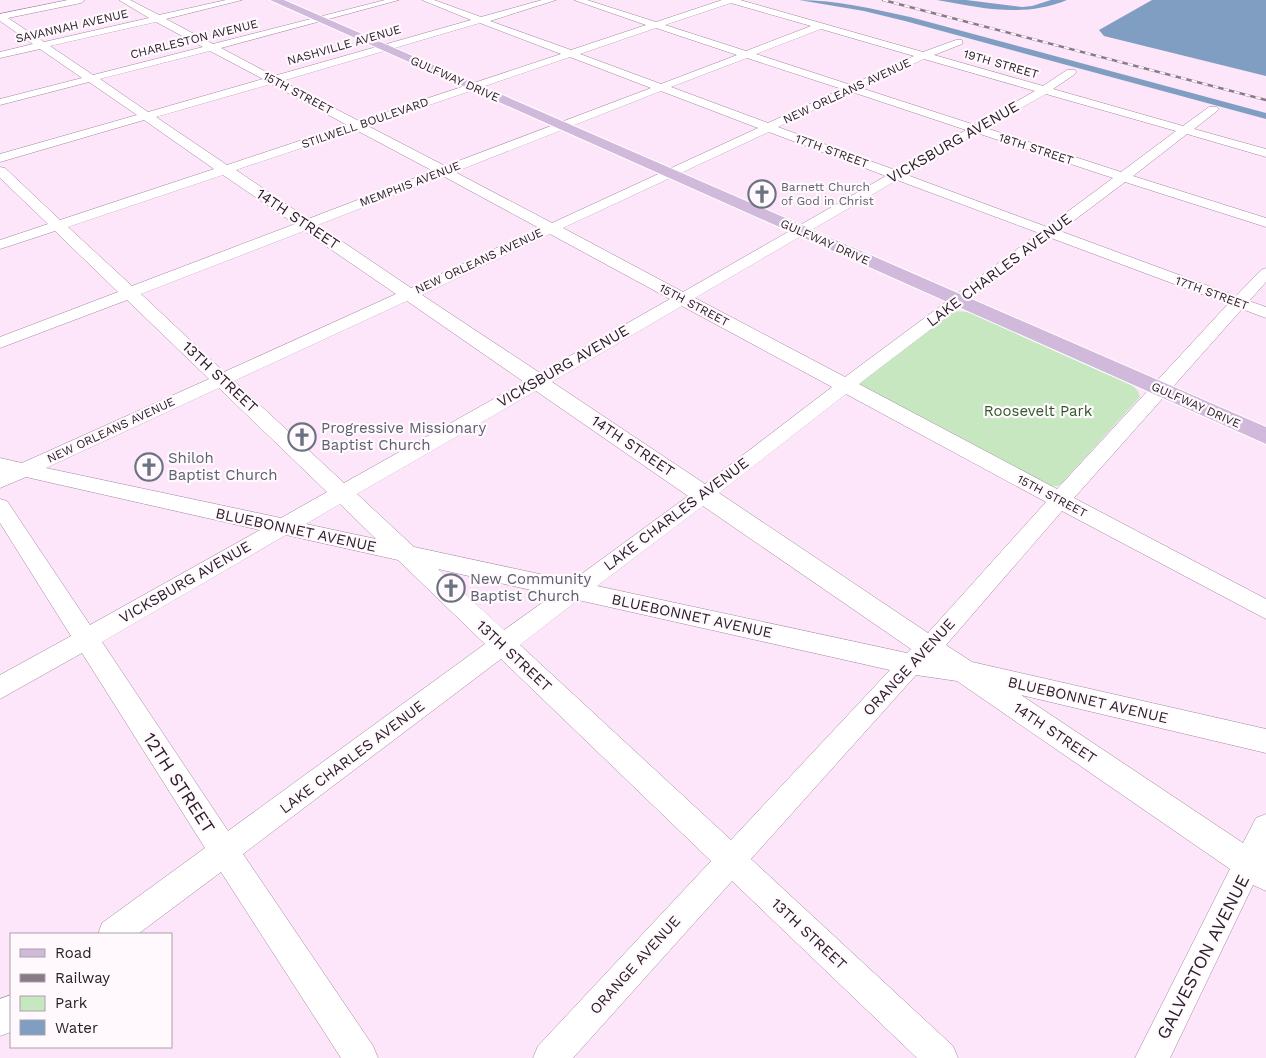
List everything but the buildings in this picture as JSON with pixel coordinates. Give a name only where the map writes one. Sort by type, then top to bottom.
[{"type":"main road","name":"GULFWAY DRIVE","points":[[275,0],[1266,436]]},
{"type":"street","points":[[0,17],[81,0]]},
{"type":"street","name":"15TH STREET","points":[[123,0],[1266,610]]},
{"type":"street","name":"SAVANNAH AVENUE","points":[[0,56],[238,0]]},
{"type":"street","name":"CHARLESTON AVENUE","points":[[0,102],[395,0]]},
{"type":"street","name":"17TH STREET","points":[[426,0],[1266,313]]},
{"type":"street","name":"NASHVILLE AVENUE","points":[[0,158],[552,0]]},
{"type":"street","name":"18TH STREET","points":[[578,0],[1266,223]]},
{"type":"street","name":"STILWELL BOULEVARD","points":[[0,245],[50,218],[219,166],[465,84],[557,49],[706,0]]},
{"type":"street","name":"STILWELL BOULEVARD","points":[[465,84],[571,54],[730,0]]},
{"type":"street","name":"19TH STREET","points":[[730,0],[1266,153]]},
{"type":"street","name":"14TH STREET","points":[[0,17],[1258,870]]},
{"type":"street","name":"MEMPHIS AVENUE","points":[[0,343],[820,26]]},
{"type":"street","name":"NEW ORLEANS AVENUE","points":[[0,481],[410,294],[924,55],[959,42]]},
{"type":"street","name":"VICKSBURG AVENUE","points":[[0,688],[341,492],[538,382],[895,174],[1044,90],[1071,72]]},
{"type":"street","name":"LAKE CHARLES AVENUE","points":[[114,933],[704,494],[1213,109]]},
{"type":"street","name":"STILWELL BOULEVARD","points":[[167,176],[219,166]]},
{"type":"street","name":"13TH STREET","points":[[0,171],[941,1058]]},
{"type":"street","name":"ORANGE AVENUE","points":[[550,1058],[911,664],[930,647],[996,570],[1266,273]]},
{"type":"street","name":"BLUEBONNET AVENUE","points":[[0,466],[911,664],[964,671],[1266,741]]},
{"type":"street","name":"12TH STREET","points":[[0,506],[361,1058]]},
{"type":"street","name":"GALVESTON AVENUE","points":[[1152,1058],[1258,870],[1266,828]]},
{"type":"street","points":[[0,1020],[10,1012]]},
{"type":"green space","name":"Roosevelt Park","points":[[955,311],[969,312],[1130,383],[1138,391],[1140,397],[1061,484],[1046,486],[859,386],[859,381]]},
{"type":"water","points":[[937,0],[966,0],[1022,7],[1051,0],[1067,0],[1034,9],[1002,10]]},
{"type":"water","points":[[1152,0],[1266,0],[1266,76],[1104,36],[1099,30]]},
{"type":"waterway","points":[[802,0],[864,9],[907,19],[1266,116]]},
{"type":"railway","points":[[883,0],[1266,100]]},
{"type":"place","name":"Barnett Church of God in Christ","points":[[762,194]]},
{"type":"place","name":"Progressive Missionary Baptist Church","points":[[302,437]]},
{"type":"place","name":"Shiloh Baptist Church","points":[[149,467]]},
{"type":"place","name":"New Community Baptist Church","points":[[451,588]]}]
